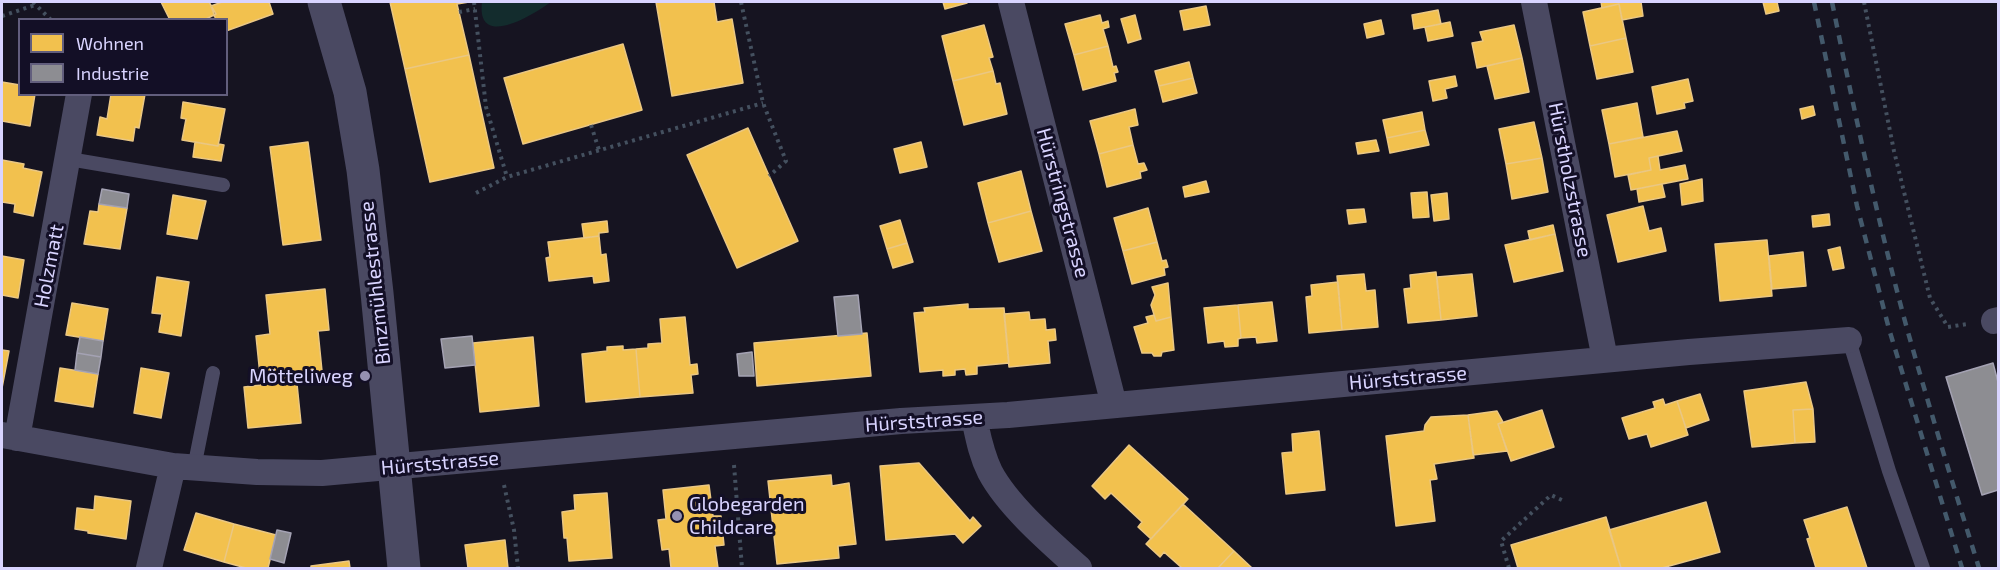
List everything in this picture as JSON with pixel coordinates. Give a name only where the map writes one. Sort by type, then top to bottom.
[{"type":"street","name":"Binzmühlestrasse","points":[[324,2],[350,92],[363,170],[404,568]]},
{"type":"street","name":"Hürstringstrasse","points":[[1011,2],[1114,405]]},
{"type":"street","name":"Hürstholzstrasse","points":[[1534,2],[1605,359]]},
{"type":"street","name":"Holzmatt","points":[[9,436],[69,159],[79,96]]},
{"type":"street","name":"Hürststrasse","points":[[9,436],[183,467],[257,472],[322,473],[901,421],[974,418],[1605,359],[1849,340]]},
{"type":"street","points":[[974,418],[981,451],[1002,491],[1052,544],[1079,568]]},
{"type":"street","points":[[149,568],[183,467]]},
{"type":"lane","points":[[69,159],[223,185]]},
{"type":"lane","points":[[1849,340],[1889,471],[1923,568]]},
{"type":"lane","points":[[183,467],[213,373]]},
{"type":"path","points":[[474,2],[483,108],[507,177]]},
{"type":"path","points":[[741,2],[763,103],[786,161],[769,176]]},
{"type":"path","points":[[1864,2],[1894,151],[1930,298],[1948,327],[1996,320]]},
{"type":"path","points":[[2,16],[34,3],[49,18]]},
{"type":"path","points":[[459,12],[475,9]]},
{"type":"path","points":[[476,193],[507,177],[763,103]]},
{"type":"path","points":[[591,124],[599,150]]},
{"type":"path","points":[[733,455],[742,568]]},
{"type":"path","points":[[502,475],[514,530],[518,568]]},
{"type":"path","points":[[1509,568],[1501,541],[1551,495],[1564,501]]},
{"type":"green space","points":[[482,2],[551,2],[520,20],[496,27],[488,24],[483,16]]},
{"type":"building: Wohnen","points":[[161,2],[209,2],[216,14],[208,18],[169,18]]},
{"type":"building: Wohnen","points":[[222,2],[269,2],[273,14],[228,30],[228,18],[215,18],[211,6]]},
{"type":"building: Wohnen","points":[[390,2],[469,2],[457,4],[469,55],[405,69]]},
{"type":"building: Wohnen","points":[[656,2],[714,2],[717,22],[732,19],[743,83],[672,96]]},
{"type":"building: Wohnen","points":[[943,2],[967,2],[967,3],[945,9]]},
{"type":"building: Wohnen","points":[[1601,2],[1641,2],[1643,16],[1622,20],[1619,4],[1602,8]]},
{"type":"building: Wohnen","points":[[1763,2],[1777,2],[1779,11],[1766,14]]},
{"type":"building: Wohnen","points":[[1619,4],[1626,38],[1590,46],[1583,12]]},
{"type":"building: Wohnen","points":[[1206,6],[1210,25],[1184,30],[1180,11]]},
{"type":"building: Wohnen","points":[[1438,10],[1441,24],[1414,29],[1412,15]]},
{"type":"building: Wohnen","points":[[1100,15],[1102,23],[1108,21],[1109,27],[1103,29],[1108,46],[1074,55],[1065,24]]},
{"type":"building: Wohnen","points":[[1135,15],[1141,39],[1128,43],[1121,19]]},
{"type":"building: Wohnen","points":[[1381,20],[1384,34],[1367,38],[1364,24]]},
{"type":"building: Wohnen","points":[[1450,22],[1453,36],[1428,41],[1425,27]]},
{"type":"building: Wohnen","points":[[984,25],[993,57],[989,58],[993,71],[953,81],[942,36]]},
{"type":"building: Wohnen","points":[[1514,25],[1522,58],[1477,68],[1472,43],[1483,41],[1480,32]]},
{"type":"building: Wohnen","points":[[1626,38],[1633,72],[1597,79],[1590,46]]},
{"type":"building: Wohnen","points":[[623,44],[642,110],[523,144],[504,78]]},
{"type":"building: Wohnen","points":[[1108,46],[1113,67],[1116,66],[1118,72],[1114,73],[1116,81],[1083,90],[1074,55]]},
{"type":"building: Wohnen","points":[[469,55],[494,168],[430,182],[405,69]]},
{"type":"building: Wohnen","points":[[1522,58],[1529,92],[1495,99],[1487,66]]},
{"type":"building: Wohnen","points":[[1189,62],[1193,78],[1159,86],[1155,71]]},
{"type":"building: Wohnen","points":[[993,71],[996,84],[1000,83],[1007,114],[964,125],[953,81]]},
{"type":"building: Wohnen","points":[[1455,76],[1457,86],[1445,89],[1447,98],[1433,101],[1429,81]]},
{"type":"building: Wohnen","points":[[1193,78],[1197,93],[1163,102],[1159,86]]},
{"type":"building: Wohnen","points":[[1688,79],[1693,101],[1684,103],[1685,108],[1657,114],[1652,87]]},
{"type":"building: Wohnen","points":[[2,82],[18,85],[18,96],[35,96],[30,126],[2,121]]},
{"type":"building: Wohnen","points":[[111,96],[145,96],[139,128],[135,127],[133,141],[97,135],[100,117],[107,119]]},
{"type":"building: Wohnen","points":[[183,102],[225,109],[218,146],[182,140],[186,119],[181,118]]},
{"type":"building: Wohnen","points":[[1637,103],[1643,137],[1609,144],[1602,110]]},
{"type":"building: Wohnen","points":[[1813,106],[1815,115],[1802,119],[1800,109]]},
{"type":"building: Wohnen","points":[[1135,109],[1138,125],[1129,127],[1133,145],[1099,154],[1090,121]]},
{"type":"building: Wohnen","points":[[1422,112],[1425,130],[1387,138],[1383,120]]},
{"type":"building: Wohnen","points":[[1534,122],[1542,158],[1506,164],[1499,129]]},
{"type":"building: Wohnen","points":[[748,128],[798,241],[737,268],[687,155]]},
{"type":"building: Wohnen","points":[[1425,130],[1429,145],[1390,153],[1387,138]]},
{"type":"building: Wohnen","points":[[1677,131],[1682,151],[1649,158],[1651,170],[1615,177],[1609,144]]},
{"type":"building: Wohnen","points":[[1376,140],[1379,151],[1358,154],[1356,143]]},
{"type":"building: Wohnen","points":[[195,142],[224,145],[221,161],[193,157]]},
{"type":"building: Wohnen","points":[[308,142],[321,240],[283,245],[270,147]]},
{"type":"building: Wohnen","points":[[921,142],[927,167],[900,173],[894,149]]},
{"type":"building: Wohnen","points":[[1133,145],[1138,164],[1144,163],[1147,170],[1140,172],[1141,178],[1107,187],[1099,154]]},
{"type":"building: Wohnen","points":[[1658,156],[1660,170],[1685,165],[1688,179],[1631,190],[1628,175],[1651,170],[1649,158]]},
{"type":"building: Wohnen","points":[[1542,158],[1548,192],[1512,199],[1506,164]]},
{"type":"building: Wohnen","points":[[2,160],[24,164],[23,168],[42,172],[33,216],[14,212],[15,204],[2,202]]},
{"type":"building: Wohnen","points":[[1021,171],[1031,211],[988,223],[978,183]]},
{"type":"building: Wohnen","points":[[1702,179],[1703,201],[1682,205],[1680,184]]},
{"type":"building: Wohnen","points":[[1206,181],[1209,192],[1185,197],[1183,187]]},
{"type":"building: Wohnen","points":[[1662,184],[1665,197],[1639,202],[1637,189]]},
{"type":"building: Wohnen","points":[[1427,192],[1429,217],[1413,218],[1411,193]]},
{"type":"building: Wohnen","points":[[1447,193],[1449,219],[1434,221],[1431,195]]},
{"type":"building: Wohnen","points":[[173,195],[206,201],[197,239],[167,234]]},
{"type":"building: Wohnen","points":[[99,204],[127,208],[120,249],[84,244],[90,211],[98,212]]},
{"type":"building: Wohnen","points":[[1643,206],[1649,231],[1661,228],[1666,251],[1618,262],[1607,215]]},
{"type":"building: Wohnen","points":[[1148,208],[1157,242],[1123,251],[1114,218]]},
{"type":"building: Wohnen","points":[[1364,209],[1366,222],[1349,224],[1347,210]]},
{"type":"building: Wohnen","points":[[1031,211],[1042,251],[999,262],[988,223]]},
{"type":"building: Wohnen","points":[[1829,214],[1830,225],[1813,227],[1812,216]]},
{"type":"building: Wohnen","points":[[900,220],[907,243],[887,249],[880,226]]},
{"type":"building: Wohnen","points":[[607,221],[608,232],[584,238],[582,224]]},
{"type":"building: Wohnen","points":[[1553,225],[1555,234],[1530,240],[1528,231]]},
{"type":"building: Wohnen","points":[[1555,234],[1563,271],[1514,282],[1505,245]]},
{"type":"building: Wohnen","points":[[599,236],[601,255],[606,254],[609,281],[594,283],[593,276],[549,281],[546,258],[550,257],[548,242]]},
{"type":"building: Wohnen","points":[[1767,240],[1772,296],[1720,301],[1715,244]]},
{"type":"building: Wohnen","points":[[1157,242],[1162,261],[1166,260],[1168,267],[1164,268],[1165,275],[1132,284],[1123,251]]},
{"type":"building: Wohnen","points":[[907,243],[913,262],[893,268],[887,249]]},
{"type":"building: Wohnen","points":[[1840,247],[1844,268],[1833,270],[1828,250]]},
{"type":"building: Wohnen","points":[[1803,252],[1806,286],[1772,289],[1769,256]]},
{"type":"building: Wohnen","points":[[2,256],[24,260],[18,298],[2,295]]},
{"type":"building: Wohnen","points":[[1436,272],[1441,320],[1408,323],[1404,289],[1411,288],[1410,275]]},
{"type":"building: Wohnen","points":[[1364,274],[1366,291],[1375,290],[1378,327],[1342,330],[1337,276]]},
{"type":"building: Wohnen","points":[[1472,274],[1477,316],[1441,320],[1437,277]]},
{"type":"building: Wohnen","points":[[157,277],[189,282],[181,336],[159,332],[162,314],[152,313]]},
{"type":"building: Wohnen","points":[[1338,282],[1342,330],[1309,333],[1306,297],[1312,296],[1311,285]]},
{"type":"building: Wohnen","points":[[1168,283],[1171,317],[1156,321],[1151,305],[1155,295],[1152,287]]},
{"type":"building: Wohnen","points":[[325,289],[329,330],[318,331],[323,381],[297,384],[301,423],[248,428],[244,387],[261,385],[256,336],[270,334],[266,295]]},
{"type":"building: Wohnen","points":[[1272,302],[1277,341],[1257,343],[1256,337],[1241,338],[1238,305]]},
{"type":"building: Wohnen","points":[[72,303],[108,309],[103,341],[66,335]]},
{"type":"building: Wohnen","points":[[968,304],[968,309],[1004,308],[1009,363],[977,366],[977,374],[966,375],[965,369],[955,370],[955,375],[943,376],[943,370],[920,372],[914,313],[925,312],[924,308]]},
{"type":"building: Wohnen","points":[[1238,305],[1241,338],[1238,339],[1238,346],[1225,347],[1224,341],[1208,343],[1204,308]]},
{"type":"building: Wohnen","points":[[1029,312],[1030,320],[1045,319],[1046,330],[1055,329],[1056,340],[1048,341],[1050,363],[1009,367],[1004,314]]},
{"type":"building: Wohnen","points":[[1154,315],[1156,321],[1171,317],[1174,350],[1162,352],[1161,356],[1142,353],[1134,327],[1148,323],[1146,317]]},
{"type":"building: Wohnen","points":[[685,317],[690,365],[697,364],[698,374],[691,375],[693,393],[640,397],[636,349],[648,348],[648,344],[662,343],[660,319]]},
{"type":"building: Wohnen","points":[[867,333],[871,376],[757,386],[754,343]]},
{"type":"building: Wohnen","points":[[533,337],[539,406],[480,412],[473,343]]},
{"type":"building: Wohnen","points":[[623,346],[623,350],[636,349],[640,397],[586,402],[582,354],[607,351],[607,347]]},
{"type":"building: Wohnen","points":[[2,350],[9,351],[2,388]]},
{"type":"building: Wohnen","points":[[60,368],[98,374],[93,407],[55,401]]},
{"type":"building: Wohnen","points":[[141,368],[169,373],[161,418],[134,413]]},
{"type":"building: Wohnen","points":[[1806,382],[1813,409],[1793,410],[1795,443],[1752,447],[1744,391]]},
{"type":"building: Wohnen","points":[[1700,394],[1709,420],[1686,428],[1677,401]]},
{"type":"building: Wohnen","points":[[1663,399],[1665,405],[1677,401],[1688,435],[1651,447],[1647,434],[1629,439],[1622,418],[1655,408],[1653,402]]},
{"type":"building: Wohnen","points":[[1813,409],[1815,442],[1795,443],[1793,410]]},
{"type":"building: Wohnen","points":[[1542,410],[1554,447],[1511,461],[1498,424]]},
{"type":"building: Wohnen","points":[[1497,411],[1503,422],[1498,424],[1507,451],[1473,455],[1468,415]]},
{"type":"building: Wohnen","points":[[1468,415],[1474,458],[1434,464],[1437,479],[1430,480],[1435,521],[1396,526],[1386,436],[1424,431],[1431,417]]},
{"type":"building: Wohnen","points":[[1319,431],[1325,490],[1286,494],[1282,453],[1293,452],[1292,434]]},
{"type":"building: Wohnen","points":[[1129,445],[1188,499],[1151,539],[1138,527],[1142,522],[1111,493],[1105,499],[1092,486]]},
{"type":"building: Wohnen","points":[[919,463],[970,521],[973,517],[981,526],[963,543],[955,534],[886,540],[880,466]]},
{"type":"building: Wohnen","points":[[831,475],[832,486],[849,483],[856,544],[838,546],[839,558],[777,564],[768,481]]},
{"type":"building: Wohnen","points":[[709,485],[713,516],[721,516],[724,545],[715,546],[718,568],[671,568],[669,549],[662,550],[658,520],[666,519],[663,490]]},
{"type":"building: Wohnen","points":[[607,493],[612,558],[569,561],[562,512],[575,510],[574,495]]},
{"type":"building: Wohnen","points":[[95,496],[131,501],[126,539],[75,529],[77,508],[94,510]]},
{"type":"building: Wohnen","points":[[1706,502],[1720,552],[1662,568],[1621,568],[1609,530]]},
{"type":"building: Wohnen","points":[[1183,504],[1234,551],[1218,568],[1182,568],[1164,552],[1160,557],[1146,544]]},
{"type":"building: Wohnen","points":[[1847,507],[1867,568],[1816,568],[1804,520]]},
{"type":"building: Wohnen","points":[[196,513],[234,524],[224,562],[184,550]]},
{"type":"building: Wohnen","points":[[1606,517],[1621,568],[1518,568],[1511,545]]},
{"type":"building: Wohnen","points":[[234,524],[276,535],[268,568],[246,568],[224,562]]},
{"type":"building: Wohnen","points":[[505,540],[508,568],[468,568],[465,545]]},
{"type":"building: Wohnen","points":[[1234,551],[1252,568],[1218,568]]},
{"type":"building: Wohnen","points":[[349,561],[350,568],[311,568],[311,566]]},
{"type":"building: Industrie","points":[[102,189],[129,194],[127,208],[99,204]]},
{"type":"building: Industrie","points":[[858,295],[862,334],[838,336],[834,297]]},
{"type":"building: Industrie","points":[[472,336],[475,365],[445,368],[441,339]]},
{"type":"building: Industrie","points":[[80,337],[103,341],[101,357],[77,353]]},
{"type":"building: Industrie","points":[[752,352],[754,376],[739,376],[737,354]]},
{"type":"building: Industrie","points":[[77,353],[101,357],[98,374],[75,370]]},
{"type":"building: Industrie","points":[[1993,363],[1998,382],[1998,490],[1982,495],[1946,377]]},
{"type":"building: Industrie","points":[[277,530],[291,533],[284,563],[270,559]]},
{"type":"railway","points":[[1814,2],[1857,206],[1889,329],[1962,568]]},
{"type":"railway","points":[[1832,2],[1866,164],[1895,285],[1979,568]]},
{"type":"place","name":"Mötteliweg","points":[[365,376]]},
{"type":"place","name":"Globegarden Childcare","points":[[677,516]]}]
